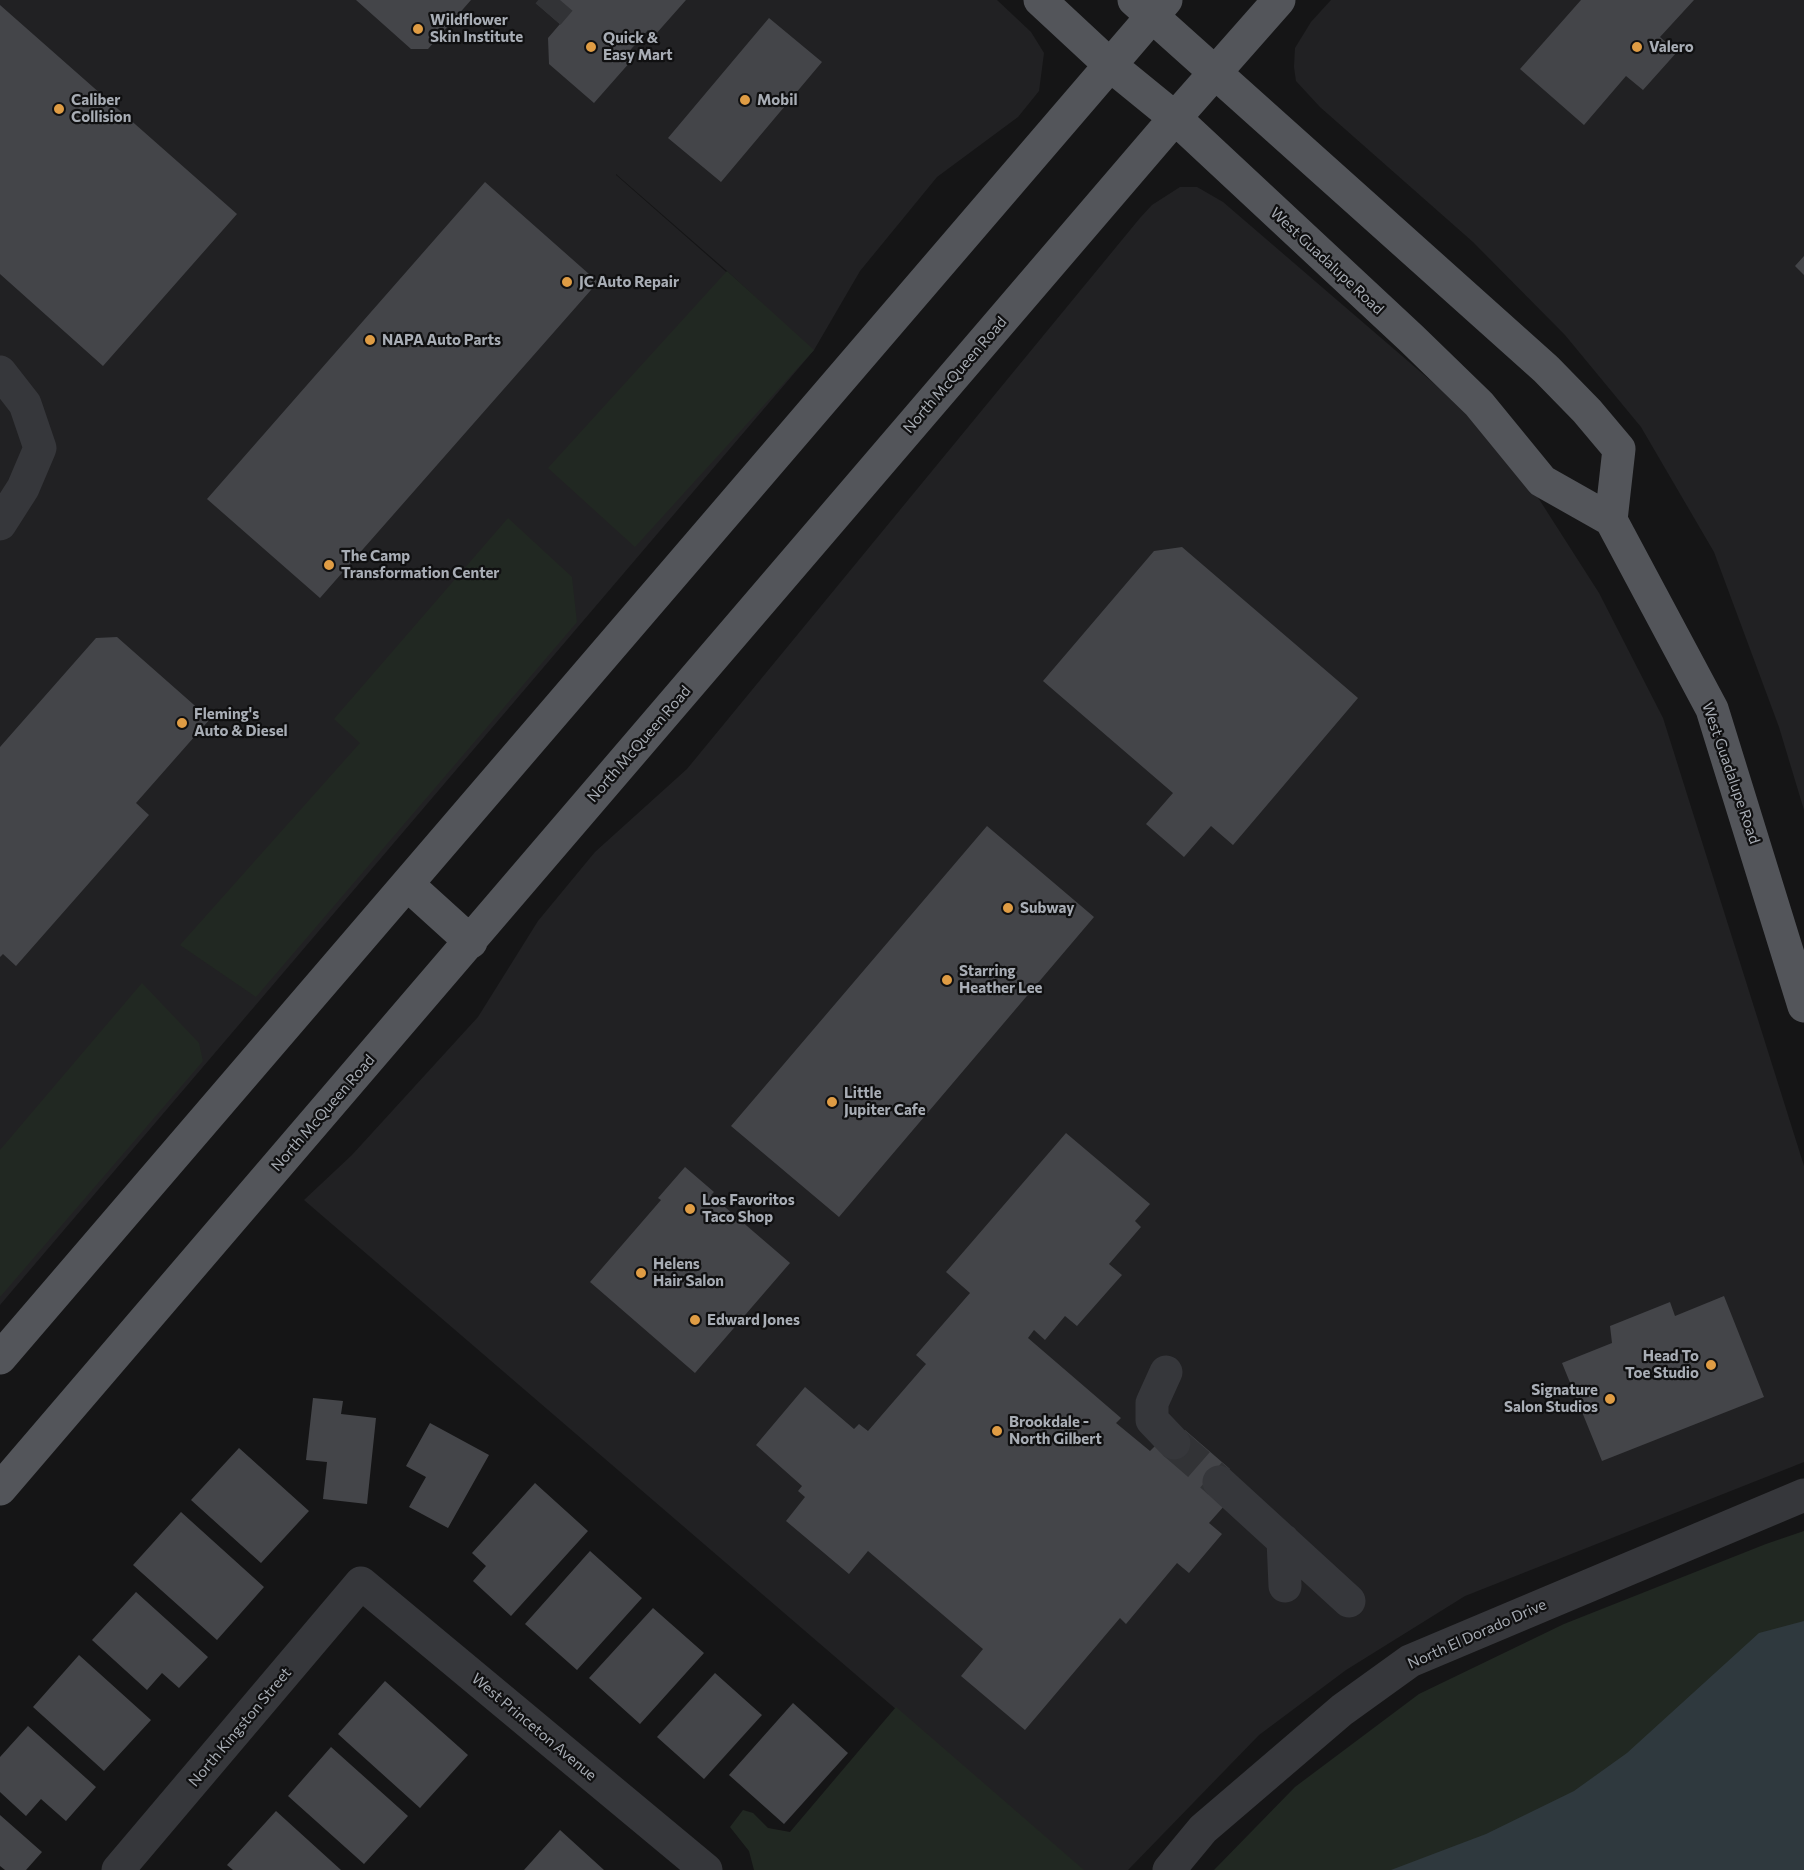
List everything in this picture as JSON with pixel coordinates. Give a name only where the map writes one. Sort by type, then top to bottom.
[{"type":"main road","name":"West Guadalupe Road","points":[[1040,0],[1110,65],[1174,118],[1412,339],[1479,404],[1542,481],[1611,520],[1712,709],[1804,1006]]},
{"type":"main road","name":"North McQueen Road","points":[[0,1489],[471,942],[1174,118],[1279,0]]},
{"type":"main road","points":[[0,1358],[1110,65],[1151,5],[1215,73],[1546,369],[1587,411],[1619,449],[1611,520]]},
{"type":"main road","points":[[407,884],[471,942]]},
{"type":"street","points":[[0,372],[25,404],[40,448],[23,488],[0,524]]},
{"type":"street","points":[[1166,1372],[1152,1403],[1152,1420],[1173,1443]]},
{"type":"street","points":[[1219,1482],[1349,1600]]},
{"type":"street","name":"North El Dorado Drive","points":[[1169,1870],[1203,1829],[1342,1710],[1410,1661],[1804,1495]]},
{"type":"street","points":[[1283,1540],[1285,1586]]},
{"type":"street","name":"North Kingston Street","points":[[118,1870],[361,1583]]},
{"type":"street","name":"West Princeton Avenue","points":[[361,1583],[706,1870]]},
{"type":"shaded area","points":[[0,0],[997,0],[1031,32],[1044,53],[1039,91],[1018,117],[937,177],[860,271],[814,350],[0,1305]],"holes":[[[616,174],[727,271],[766,307]]]},
{"type":"shaded area","points":[[1331,0],[1804,0],[1804,810],[1779,727],[1714,552],[1641,427],[1565,335],[1473,242],[1320,107],[1296,81],[1295,48],[1311,22]]},
{"type":"shaded area","points":[[1180,187],[1197,187],[1223,202],[1459,405],[1521,471],[1599,593],[1663,718],[1804,1166],[1804,1462],[1465,1596],[1346,1670],[1259,1735],[1128,1870],[1083,1870],[304,1200],[352,1155],[478,1017],[538,921],[595,852],[687,769],[1140,218],[1152,205]]},
{"type":"shaded area","points":[[727,271],[814,350],[635,547],[548,468]]},
{"type":"shaded area","points":[[508,518],[572,577],[577,622],[256,997],[180,945],[360,743],[334,719]]},
{"type":"shaded area","points":[[142,983],[199,1043],[203,1061],[0,1297],[0,1150]]},
{"type":"shaded area","points":[[1804,1531],[1804,1870],[1214,1870],[1295,1787],[1419,1694],[1564,1624]]},
{"type":"shaded area","points":[[1804,1621],[1804,1870],[1391,1870],[1486,1834],[1574,1791],[1627,1753],[1759,1633]]},
{"type":"shaded area","points":[[896,1707],[1084,1870],[754,1870],[749,1851],[730,1827],[743,1810],[753,1813],[768,1828],[790,1832]]},
{"type":"building","points":[[356,0],[471,0],[428,49],[411,49]]},
{"type":"building","name":"Quick & Easy Mart","points":[[541,0],[686,0],[655,35],[648,30],[625,56],[631,61],[594,103],[549,64],[548,38],[560,24],[537,4]]},
{"type":"building","points":[[1581,0],[1694,0],[1660,37],[1677,52],[1643,90],[1626,76],[1584,125],[1520,69]]},
{"type":"building","name":"Caliber Collision","points":[[0,5],[237,214],[103,366],[0,274]]},
{"type":"building","name":"Mobil","points":[[769,18],[822,62],[721,182],[668,138]]},
{"type":"building","points":[[485,182],[598,282],[320,598],[207,499]]},
{"type":"building","points":[[1804,256],[1804,275],[1795,266]]},
{"type":"building","points":[[1182,547],[1358,698],[1233,845],[1211,826],[1184,857],[1146,824],[1173,793],[1043,681],[1154,551]]},
{"type":"building","points":[[117,637],[210,719],[136,803],[149,815],[16,966],[3,954],[0,957],[0,747],[96,638]]},
{"type":"building","points":[[987,826],[1094,917],[839,1217],[731,1126]]},
{"type":"building","name":"Brookdale - North Gilbert","points":[[1066,1133],[1150,1204],[1135,1221],[1141,1227],[1109,1264],[1122,1275],[1077,1326],[1065,1316],[1045,1340],[1034,1330],[1028,1338],[1121,1418],[1116,1423],[1150,1451],[1158,1443],[1167,1450],[1185,1430],[1230,1469],[1210,1493],[1225,1505],[1209,1523],[1222,1534],[1189,1573],[1177,1563],[1126,1624],[1120,1618],[1025,1730],[961,1676],[983,1649],[868,1551],[849,1574],[786,1521],[805,1497],[798,1491],[802,1486],[756,1445],[805,1387],[854,1429],[859,1424],[868,1431],[926,1364],[916,1355],[970,1293],[946,1272]]},
{"type":"building","points":[[685,1167],[714,1192],[711,1195],[790,1263],[695,1373],[590,1282],[661,1200],[658,1198]]},
{"type":"building","points":[[1724,1296],[1764,1397],[1602,1461],[1562,1363],[1612,1343],[1610,1326],[1670,1302],[1675,1316]]},
{"type":"building","points":[[313,1398],[343,1401],[341,1414],[376,1418],[367,1504],[323,1499],[327,1462],[306,1460]]},
{"type":"building","points":[[430,1423],[489,1455],[448,1528],[409,1507],[426,1477],[406,1466]]},
{"type":"building","points":[[239,1448],[309,1511],[261,1563],[191,1500]]},
{"type":"building","points":[[535,1483],[588,1531],[511,1616],[473,1581],[486,1566],[472,1553]]},
{"type":"building","points":[[181,1512],[264,1587],[217,1640],[133,1565]]},
{"type":"building","points":[[590,1551],[642,1598],[577,1670],[525,1624]]},
{"type":"building","points":[[136,1592],[208,1657],[179,1688],[162,1673],[147,1690],[92,1640]]},
{"type":"building","points":[[653,1608],[704,1653],[640,1724],[589,1678]]},
{"type":"building","points":[[79,1655],[151,1720],[104,1771],[33,1707]]},
{"type":"building","points":[[715,1673],[762,1715],[704,1779],[657,1737]]},
{"type":"building","points":[[385,1681],[468,1755],[420,1808],[338,1734]]},
{"type":"building","points":[[793,1703],[848,1753],[784,1824],[729,1775]]},
{"type":"building","points":[[28,1726],[96,1787],[66,1821],[41,1799],[26,1816],[0,1792],[0,1757]]},
{"type":"building","points":[[331,1747],[408,1816],[364,1864],[288,1796]]},
{"type":"building","points":[[276,1811],[341,1870],[233,1870],[227,1865]]},
{"type":"building","points":[[0,1815],[42,1852],[26,1870],[5,1870],[0,1866]]},
{"type":"building","points":[[560,1830],[604,1870],[524,1870]]},
{"type":"tunnel","points":[[548,14],[560,0]]},
{"type":"tunnel","points":[[1174,1443],[1219,1482]]},
{"type":"place","name":"Wildflower Skin Institute","points":[[418,29]]},
{"type":"place","name":"Quick & Easy Mart","points":[[591,47]]},
{"type":"place","name":"Valero","points":[[1637,47]]},
{"type":"place","name":"Mobil","points":[[745,100]]},
{"type":"place","name":"Caliber Collision","points":[[59,109]]},
{"type":"place","name":"JC Auto Repair","points":[[567,282]]},
{"type":"place","name":"NAPA Auto Parts","points":[[370,340]]},
{"type":"place","name":"The Camp Transformation Center","points":[[329,565]]},
{"type":"place","name":"Fleming's Auto & Diesel","points":[[182,723]]},
{"type":"place","name":"Subway","points":[[1008,908]]},
{"type":"place","name":"Starring Heather Lee","points":[[947,980]]},
{"type":"place","name":"Little Jupiter Cafe","points":[[832,1102]]},
{"type":"place","name":"Los Favoritos Taco Shop","points":[[690,1209]]},
{"type":"place","name":"Helens Hair Salon","points":[[641,1273]]},
{"type":"place","name":"Edward Jones","points":[[695,1320]]},
{"type":"place","name":"Head To Toe Studio","points":[[1711,1365]]},
{"type":"place","name":"Signature Salon Studios","points":[[1610,1399]]},
{"type":"place","name":"Brookdale - North Gilbert","points":[[997,1431]]}]
